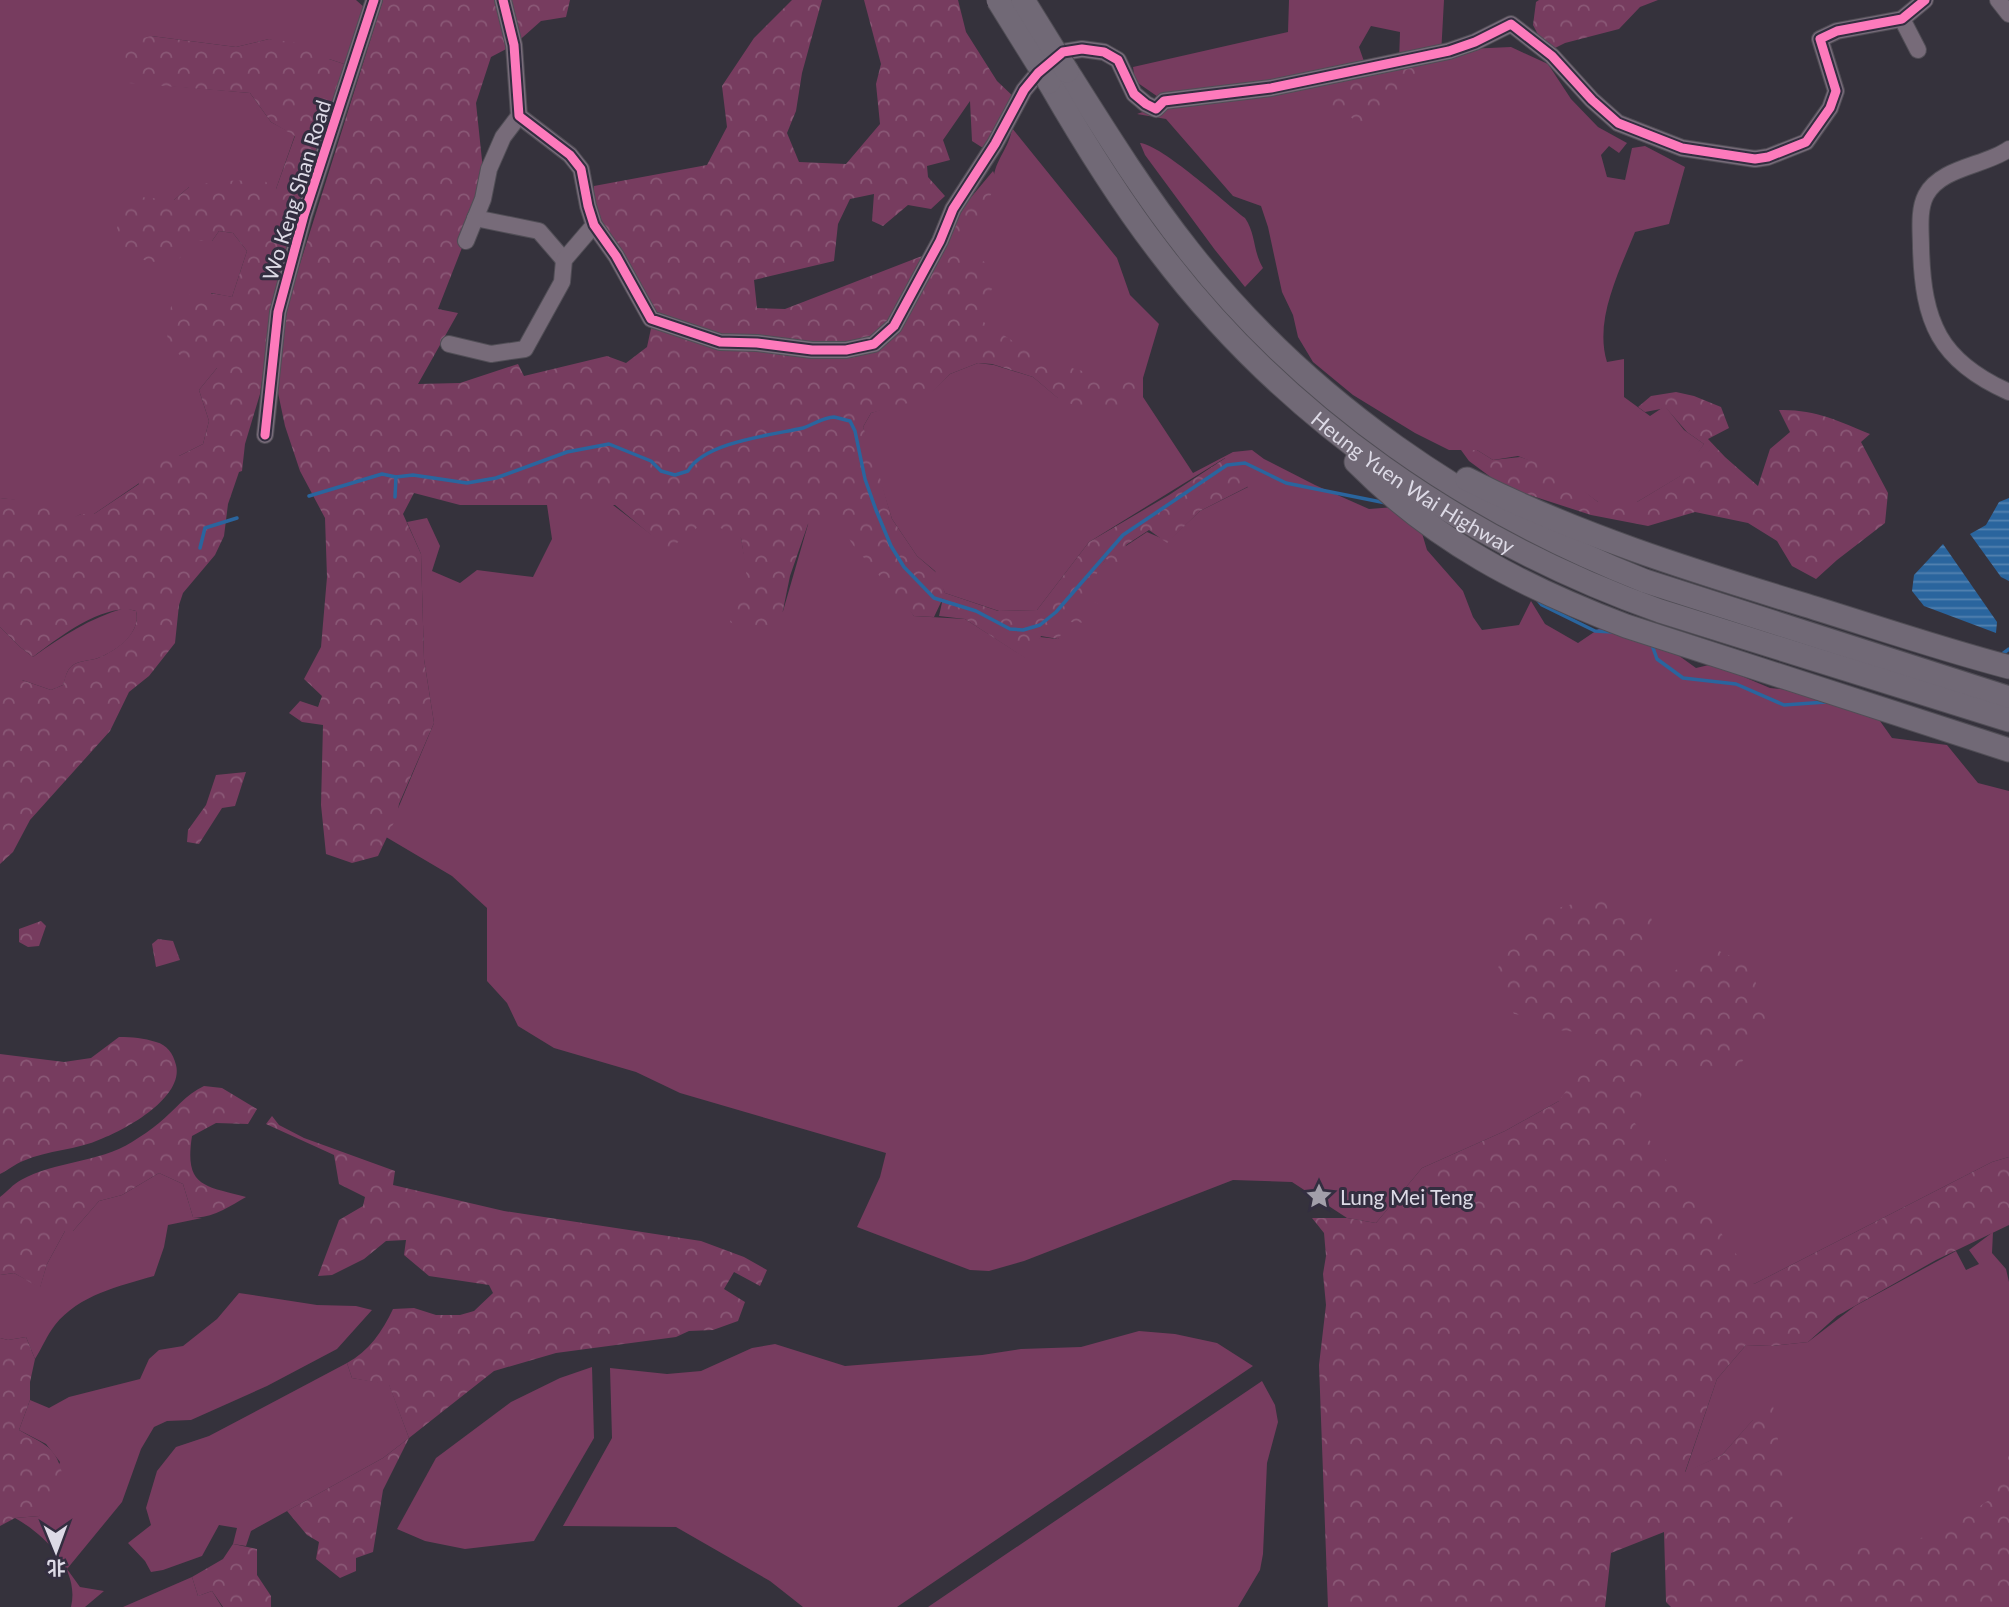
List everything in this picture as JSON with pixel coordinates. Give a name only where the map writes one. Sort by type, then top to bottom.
[{"type":"highway","name":"Heung Yuen Wai Highway","points":[[998,0],[1191,253],[1232,301],[1310,379],[1484,504],[1526,528],[1603,565],[1732,611],[2009,698]]},
{"type":"highway","name":"Heung Yuen Wai Highway","points":[[1023,0],[1110,182],[1160,253],[1209,312],[1279,383],[1378,474],[1426,497],[1545,565],[1604,590],[1660,611],[2009,720]]},
{"type":"highway","points":[[1398,443],[1512,500],[1622,545],[1688,569],[2009,667]]},
{"type":"highway","points":[[1378,474],[1407,510],[1445,537],[1508,573],[1584,610],[2009,750]]},
{"type":"street","name":"Wo Keng Shan Road","points":[[265,435],[278,312],[304,215],[374,0]]},
{"type":"street","points":[[466,241],[483,199],[489,169],[503,137],[519,116],[514,45],[503,0]]},
{"type":"street","points":[[519,116],[570,155],[581,169],[594,225],[616,256],[652,319],[720,342],[757,342],[812,350],[846,350],[874,344],[894,327],[940,241],[953,209],[995,144],[1024,90],[1038,73],[1063,52],[1082,49],[1104,52],[1118,60],[1135,94],[1146,104],[1156,108],[1164,101],[1271,88],[1449,51],[1475,42],[1511,24],[1552,56],[1591,100],[1618,123],[1682,148],[1755,159],[1768,157],[1806,142],[1829,108],[1836,91],[1820,39],[1837,31],[1902,19],[1925,0]]},
{"type":"street","points":[[1998,0],[2009,14]]},
{"type":"street","points":[[1902,19],[1917,50]]},
{"type":"street","points":[[2009,149],[1999,156],[1951,174],[1936,183],[1926,194],[1920,218],[1923,292],[1934,328],[1959,363],[1976,376],[2009,392]]},
{"type":"street","points":[[475,218],[538,231],[564,260]]},
{"type":"street","points":[[449,344],[491,354],[524,349],[562,282],[564,260],[594,225]]},
{"type":"green space","points":[[0,0],[356,0],[365,8],[347,65],[269,39],[236,47],[151,36],[128,82],[250,93],[271,122],[295,135],[276,189],[189,187],[174,200],[190,241],[212,241],[219,231],[233,233],[247,251],[232,297],[211,293],[217,368],[199,390],[209,421],[203,444],[179,456],[94,514],[81,514],[72,519],[31,502],[0,498]]},
{"type":"green space","points":[[383,0],[570,0],[566,17],[541,21],[514,45],[491,57],[476,103],[485,189],[438,309],[458,313],[418,384],[460,383],[518,364],[524,376],[607,356],[626,363],[647,347],[655,310],[593,210],[594,186],[707,165],[727,127],[722,86],[754,38],[792,0],[822,0],[802,73],[796,111],[787,133],[799,162],[846,164],[880,124],[876,84],[881,64],[864,0],[958,0],[966,32],[997,81],[1016,99],[983,148],[972,141],[970,101],[943,140],[950,160],[927,166],[928,177],[945,196],[931,209],[908,205],[883,226],[872,221],[874,194],[850,199],[838,224],[834,261],[754,280],[757,308],[785,309],[922,256],[993,171],[998,182],[960,249],[1000,270],[979,319],[1025,349],[1077,370],[1140,380],[1141,392],[1134,406],[1099,414],[1060,400],[1033,377],[992,364],[978,363],[950,374],[927,398],[871,413],[863,427],[892,519],[917,556],[939,575],[945,593],[998,611],[1037,610],[1089,542],[1227,457],[1251,485],[1200,511],[1167,543],[1149,530],[1126,545],[1122,564],[1106,559],[1090,584],[1100,596],[1101,605],[1081,596],[1082,616],[1090,623],[1070,622],[1058,639],[1041,636],[1028,660],[965,619],[939,616],[943,598],[934,617],[914,616],[852,544],[837,516],[808,524],[790,576],[782,615],[761,638],[730,622],[748,585],[741,538],[706,521],[665,552],[657,540],[615,505],[460,505],[414,493],[403,514],[421,554],[424,659],[434,723],[378,856],[352,863],[326,854],[321,805],[323,725],[302,722],[289,713],[300,701],[318,707],[322,696],[304,679],[321,647],[327,577],[325,518],[300,471],[285,426],[277,388],[283,329],[293,286]]},
{"type":"green space","points":[[1289,0],[1444,0],[1441,55],[1467,49],[1511,47],[1548,64],[1571,99],[1598,127],[1627,143],[1619,153],[1609,146],[1601,155],[1607,177],[1625,180],[1632,148],[1645,146],[1685,167],[1669,224],[1635,232],[1610,296],[1604,330],[1607,362],[1624,359],[1624,397],[1650,416],[1665,406],[1684,430],[1704,444],[1684,474],[1637,502],[1598,502],[1555,471],[1518,456],[1493,460],[1477,450],[1449,450],[1415,433],[1353,395],[1313,362],[1298,337],[1293,315],[1282,292],[1261,206],[1233,196],[1166,119],[1137,114],[1162,105],[1194,105],[1359,75],[1430,57],[1399,61],[1400,32],[1371,26],[1359,47],[1367,70],[1270,88],[1164,101],[1135,81],[1133,67],[1288,32]]},
{"type":"green space","points":[[1658,0],[1640,7],[1619,29],[1565,43],[1547,52],[1533,25],[1536,2]]},
{"type":"green space","points":[[151,36],[236,47],[269,39],[329,47],[329,59],[347,65],[274,302],[260,394],[245,444],[242,471],[239,472],[228,504],[224,536],[215,555],[183,593],[175,643],[149,676],[129,692],[110,731],[30,820],[13,852],[0,864],[0,680],[22,680],[51,690],[63,685],[71,666],[95,659],[117,647],[130,635],[137,619],[136,611],[110,612],[82,624],[33,657],[20,647],[0,627],[0,498],[50,505],[67,512],[72,518],[81,514],[94,514],[139,484],[139,472],[160,452],[179,456],[203,444],[209,421],[199,390],[217,368],[192,362],[172,347],[167,331],[172,302],[187,295],[201,293],[232,297],[247,251],[233,233],[219,231],[212,241],[190,241],[180,258],[148,261],[135,256],[120,245],[117,228],[128,196],[174,200],[189,187],[218,181],[263,180],[276,189],[295,136],[271,122],[250,93],[128,83],[124,43]]},
{"type":"green space","points":[[1406,64],[1433,76],[1405,88],[1381,117],[1372,123],[1363,126],[1349,116],[1331,121],[1323,107],[1349,77]]},
{"type":"green space","points":[[1012,128],[1117,258],[1130,295],[1159,324],[1143,378],[1143,397],[1193,473],[1233,452],[1252,450],[1315,485],[1369,509],[1420,505],[1416,513],[1427,550],[1463,591],[1473,617],[1482,630],[1519,625],[1531,601],[1545,624],[1578,643],[1606,624],[1671,650],[1696,668],[1713,664],[1770,688],[1877,699],[1880,721],[1892,738],[1947,745],[1978,783],[2009,791],[2009,1157],[1992,1162],[1754,1284],[1559,1101],[1505,1131],[1422,1168],[1376,1223],[1347,1218],[1292,1182],[1233,1180],[1024,1261],[989,1271],[970,1270],[857,1227],[880,1177],[886,1153],[680,1093],[636,1072],[554,1048],[518,1026],[507,1003],[487,981],[487,908],[452,876],[386,837],[434,723],[424,659],[421,554],[407,522],[427,518],[440,546],[432,571],[460,583],[477,570],[533,577],[552,539],[547,505],[613,505],[661,542],[704,517],[740,533],[759,635],[783,611],[809,521],[843,514],[914,616],[965,619],[1026,658],[1040,637],[1058,639],[1082,591],[1106,559],[1147,532],[1168,541],[1200,511],[1248,487],[1225,458],[1089,542],[1037,610],[999,611],[945,593],[935,571],[917,556],[892,519],[863,427],[871,413],[932,392],[950,374],[978,363],[1033,377],[1058,398],[1063,368],[1023,350],[977,321],[959,249],[994,182],[996,168]]},
{"type":"green space","points":[[1140,143],[1163,153],[1245,218],[1263,268],[1245,287],[1145,155]]},
{"type":"green space","points":[[1676,392],[1721,407],[1729,428],[1708,439],[1758,486],[1770,449],[1790,432],[1779,410],[1815,414],[1870,434],[1861,442],[1888,493],[1885,523],[1816,579],[1792,566],[1777,541],[1748,523],[1695,512],[1648,526],[1591,515],[1517,491],[1492,478],[1469,461],[1461,450],[1477,450],[1493,460],[1520,457],[1556,469],[1598,502],[1637,502],[1680,476],[1704,444],[1687,432],[1666,408],[1645,412],[1638,407],[1651,396]]},
{"type":"green space","points":[[125,608],[136,611],[137,619],[131,635],[110,652],[71,666],[63,685],[51,690],[22,680],[0,680],[0,627],[33,657],[77,628]]},
{"type":"green space","points":[[246,772],[235,806],[222,808],[199,844],[187,842],[188,830],[206,805],[216,775]]},
{"type":"green space","points":[[1602,896],[1614,919],[1650,913],[1655,934],[1639,961],[1647,984],[1717,950],[1750,965],[1768,1020],[1737,1070],[1694,1073],[1649,1068],[1634,1122],[1687,1185],[1751,1275],[1754,1284],[1992,1162],[2009,1157],[2009,1225],[1936,1260],[1837,1316],[1808,1342],[1772,1346],[1746,1345],[1717,1379],[1685,1472],[1722,1455],[1772,1398],[1786,1496],[1796,1529],[1824,1576],[1843,1550],[1890,1545],[1938,1534],[1992,1498],[2009,1455],[2009,1607],[1671,1607],[1666,1602],[1664,1532],[1611,1553],[1605,1607],[1328,1607],[1319,1365],[1326,1305],[1323,1274],[1326,1256],[1324,1233],[1312,1218],[1347,1218],[1376,1223],[1422,1168],[1505,1131],[1559,1101],[1605,1035],[1558,1030],[1537,1017],[1514,1014],[1495,977],[1506,945],[1558,908]]},
{"type":"green space","points":[[41,921],[46,926],[39,946],[28,947],[19,942],[19,929]]},
{"type":"green space","points":[[158,939],[173,941],[180,960],[156,967],[152,944]]},
{"type":"green space","points":[[119,1037],[156,1042],[171,1053],[176,1065],[176,1077],[163,1100],[138,1120],[112,1134],[82,1146],[33,1157],[0,1174],[0,1054],[64,1062],[91,1058]]},
{"type":"green space","points":[[204,1086],[222,1088],[257,1109],[248,1124],[216,1123],[192,1136],[191,1166],[200,1182],[246,1197],[214,1214],[193,1217],[183,1184],[159,1173],[122,1195],[99,1201],[73,1231],[65,1231],[47,1264],[40,1288],[14,1273],[0,1275],[0,1197],[18,1182],[34,1174],[105,1154],[132,1142],[156,1126],[191,1093]]},
{"type":"green space","points":[[272,1116],[279,1125],[304,1138],[395,1171],[393,1185],[504,1211],[701,1241],[744,1257],[767,1270],[760,1286],[734,1272],[724,1289],[745,1302],[738,1321],[713,1330],[689,1331],[676,1337],[556,1353],[494,1371],[409,1438],[389,1385],[352,1378],[347,1363],[362,1353],[374,1340],[393,1309],[414,1308],[436,1315],[460,1315],[474,1311],[493,1293],[489,1285],[429,1276],[404,1255],[406,1240],[386,1241],[364,1259],[332,1275],[318,1276],[339,1220],[363,1206],[365,1197],[339,1184],[334,1155],[266,1124]]},
{"type":"green space","points":[[159,1173],[183,1184],[193,1217],[202,1218],[168,1225],[154,1276],[100,1293],[76,1306],[55,1325],[35,1359],[26,1337],[8,1340],[0,1338],[0,1275],[14,1273],[40,1287],[47,1264],[65,1231],[73,1231],[99,1201],[122,1195]]},
{"type":"green space","points":[[1993,1232],[1992,1253],[2006,1269],[2009,1282],[2009,1486],[2001,1508],[1845,1589],[1767,1573],[1753,1420],[1722,1455],[1685,1473],[1717,1379],[1746,1345],[1772,1346],[1808,1342],[1855,1306],[1956,1251],[1966,1270],[1979,1264],[1969,1250]]},
{"type":"green space","points":[[239,1293],[372,1310],[337,1349],[267,1386],[191,1420],[167,1421],[154,1427],[141,1449],[122,1502],[67,1569],[80,1587],[104,1591],[85,1607],[71,1607],[70,1579],[58,1555],[38,1534],[15,1518],[39,1516],[60,1462],[46,1444],[19,1430],[30,1400],[49,1408],[69,1397],[140,1379],[149,1359],[159,1350],[183,1346],[217,1319]]},
{"type":"green space","points":[[1139,1331],[1175,1334],[1217,1343],[1253,1366],[897,1607],[803,1607],[770,1581],[676,1527],[563,1526],[612,1438],[610,1368],[667,1374],[701,1371],[752,1348],[775,1344],[845,1366],[982,1355],[1021,1349],[1081,1347]]},
{"type":"green space","points":[[26,1337],[35,1359],[30,1382],[30,1400],[19,1430],[51,1450],[59,1463],[65,1485],[56,1501],[39,1516],[15,1518],[0,1526],[0,1338],[8,1340]]},
{"type":"green space","points":[[347,1363],[352,1378],[389,1384],[409,1438],[383,1458],[251,1531],[246,1546],[233,1544],[237,1528],[219,1525],[202,1556],[151,1572],[145,1561],[128,1543],[151,1525],[146,1508],[157,1471],[176,1447],[209,1436]]},
{"type":"green space","points":[[592,1367],[594,1438],[534,1541],[465,1549],[425,1541],[397,1529],[436,1458],[511,1402],[560,1378]]},
{"type":"green space","points":[[1262,1381],[1275,1405],[1278,1422],[1267,1463],[1260,1570],[1238,1607],[928,1607]]},
{"type":"green space","points":[[409,1438],[383,1490],[373,1552],[356,1558],[356,1571],[340,1578],[316,1559],[319,1542],[307,1535],[287,1511],[383,1458]]},
{"type":"green space","points":[[233,1544],[257,1549],[257,1575],[271,1596],[271,1607],[223,1607],[212,1591],[198,1596],[192,1577],[223,1559]]},
{"type":"green space","points":[[192,1577],[198,1596],[212,1591],[222,1607],[123,1607]]},
{"type":"water","points":[[2009,498],[2009,581],[2001,577],[1970,534],[1986,525],[1999,502]]},
{"type":"water","points":[[1943,544],[1997,622],[1996,633],[1924,606],[1912,591],[1914,575]]},
{"type":"waterway","points":[[309,496],[382,474],[396,477],[413,475],[467,483],[496,478],[567,452],[609,444],[651,461],[661,471],[675,475],[688,471],[696,461],[723,446],[803,428],[834,417],[850,421],[855,431],[865,479],[876,510],[891,546],[904,567],[934,598],[976,611],[1010,629],[1023,630],[1040,625],[1056,612],[1123,535],[1227,465],[1245,463],[1286,483],[1386,503]]},
{"type":"waterway","points":[[395,497],[396,477]]},
{"type":"waterway","points":[[200,548],[205,528],[237,518]]},
{"type":"waterway","points":[[1536,598],[1542,605],[1595,631],[1613,632]]},
{"type":"waterway","points":[[1652,645],[1657,659],[1683,678],[1736,684],[1784,705],[1826,702]]},
{"type":"waterway","points":[[2001,655],[2009,649]]},
{"type":"cycle path","points":[[265,435],[278,312],[304,215],[374,0]]},
{"type":"cycle path","points":[[503,0],[514,45],[519,116],[570,155],[581,169],[594,225],[616,256],[651,319],[720,342],[757,343],[812,350],[846,350],[874,344],[894,326],[940,241],[953,209],[995,144],[1024,90],[1038,73],[1063,52],[1082,49],[1104,52],[1118,60],[1134,94],[1156,109],[1164,101],[1271,88],[1449,51],[1475,42],[1511,24],[1552,56],[1592,100],[1618,123],[1682,148],[1755,159],[1768,157],[1806,142],[1830,108],[1836,91],[1820,39],[1837,31],[1902,19],[1925,0]]},
{"type":"place","name":"Lung Mei Teng","points":[[1319,1196]]}]
